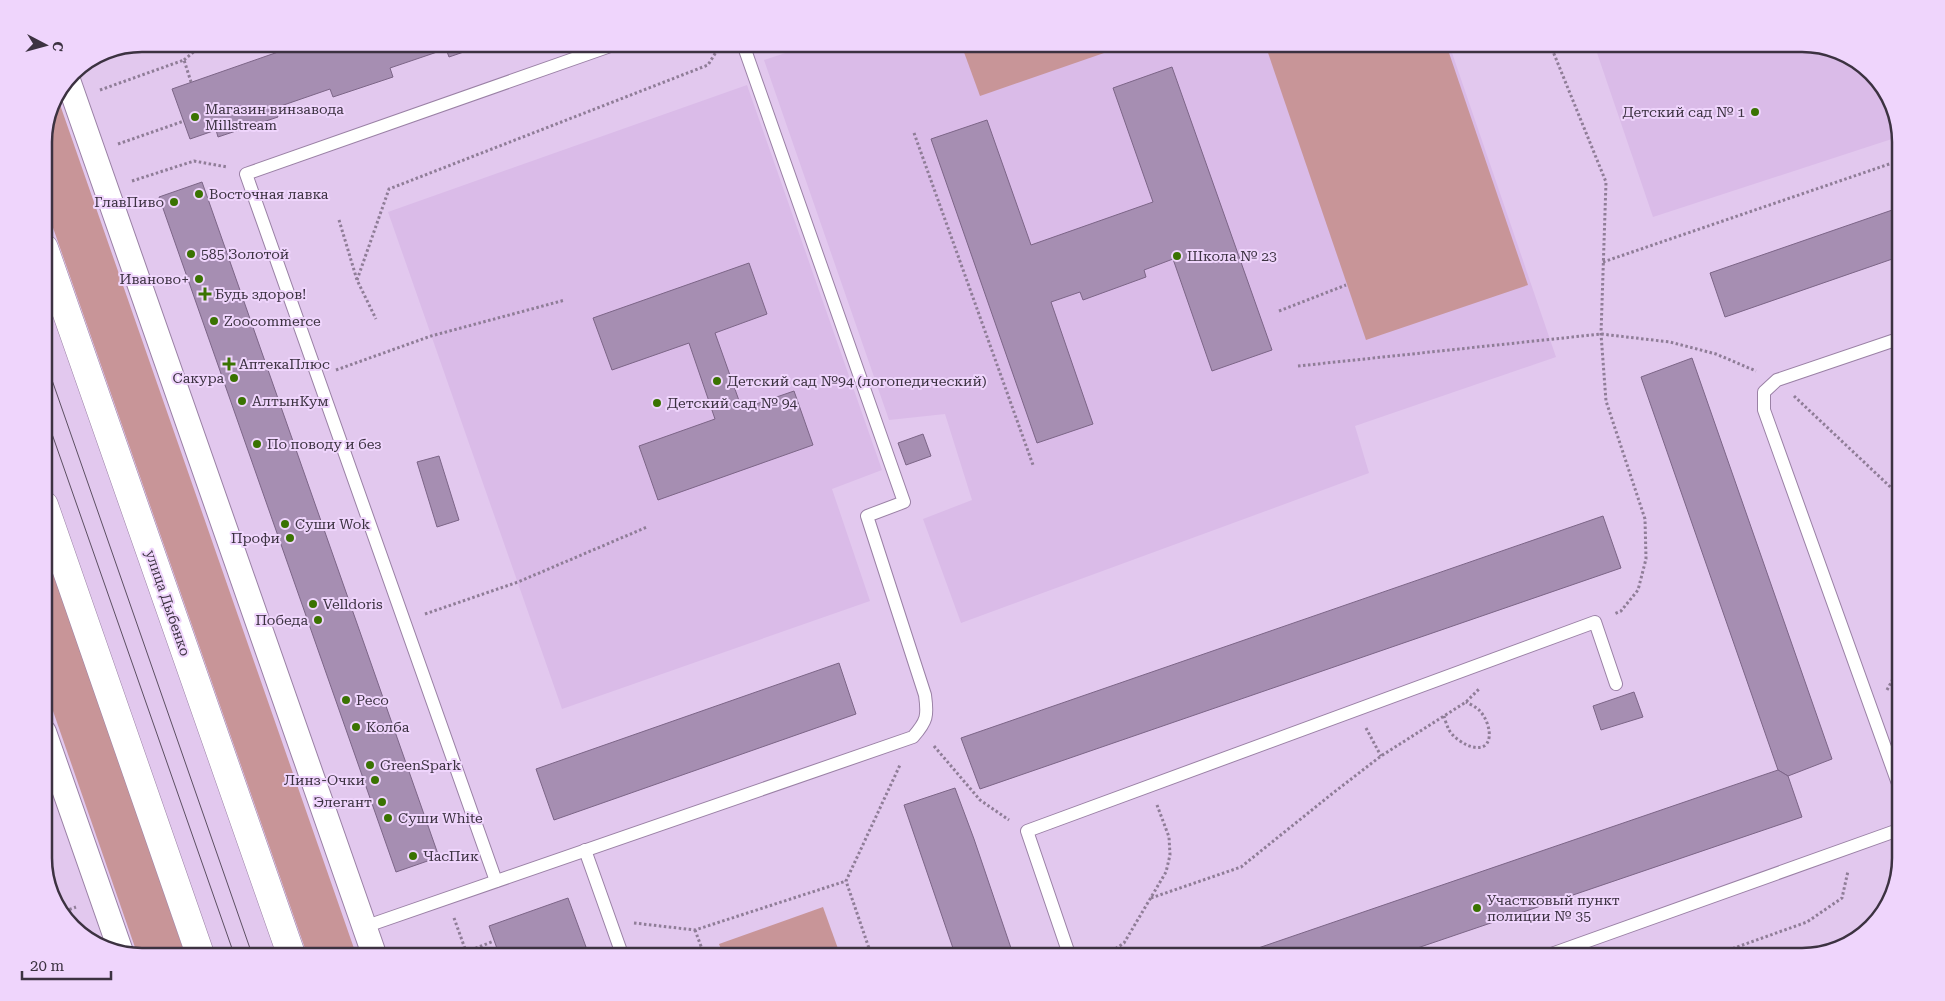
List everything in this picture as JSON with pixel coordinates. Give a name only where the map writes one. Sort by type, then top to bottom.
[{"type":"main road","name":"улица Дыбенко","points":[[53,274],[289,948]]},
{"type":"main road","points":[[53,531],[198,948]]},
{"type":"street","points":[[71,88],[372,948]]},
{"type":"street","points":[[53,758],[119,945]]},
{"type":"lane","points":[[496,881],[246,174],[591,53]]},
{"type":"lane","points":[[364,927],[913,737],[924,724],[927,709],[925,695],[867,516],[904,502],[746,53]]},
{"type":"lane","points":[[1892,341],[1777,380],[1764,392],[1764,410],[1892,767]]},
{"type":"lane","points":[[1067,948],[1026,831],[1595,622],[1616,684]]},
{"type":"lane","points":[[1568,948],[1892,833]]},
{"type":"lane","points":[[585,850],[620,948]]},
{"type":"path","points":[[1553,52],[1606,182],[1601,334],[1606,401],[1645,519],[1646,559],[1638,590],[1621,611],[1595,622]]},
{"type":"path","points":[[99,90],[184,60],[192,53]]},
{"type":"path","points":[[357,280],[389,190],[708,65],[716,53]]},
{"type":"path","points":[[184,60],[191,82]]},
{"type":"path","points":[[118,144],[184,122]]},
{"type":"path","points":[[914,133],[1033,465]]},
{"type":"path","points":[[131,181],[194,161],[220,164],[246,174]]},
{"type":"path","points":[[1603,262],[1892,163]]},
{"type":"path","points":[[339,220],[357,280],[376,319]]},
{"type":"path","points":[[1279,311],[1346,285]]},
{"type":"path","points":[[318,377],[431,336],[565,300]]},
{"type":"path","points":[[1298,366],[1601,334],[1670,342],[1716,354],[1777,380],[1892,489]]},
{"type":"path","points":[[404,621],[518,582],[647,527]]},
{"type":"path","points":[[1150,898],[1241,867],[1382,756],[1466,702],[1494,675],[1500,657]]},
{"type":"path","points":[[1444,716],[1449,730],[1460,742],[1474,748],[1481,748],[1487,744],[1490,738],[1488,723],[1479,710],[1466,702]]},
{"type":"path","points":[[1357,710],[1382,756]]},
{"type":"path","points":[[869,948],[846,881],[913,737],[932,745],[980,800],[1026,831]]},
{"type":"path","points":[[1116,948],[1124,943],[1166,872],[1170,855],[1169,837],[1150,786]]},
{"type":"path","points":[[1734,948],[1807,922],[1842,898],[1854,846]]},
{"type":"path","points":[[610,920],[695,930],[846,881]]},
{"type":"path","points":[[448,898],[465,948]]},
{"type":"path","points":[[69,910],[83,905]]},
{"type":"path","points":[[695,930],[702,948]]},
{"type":"path","points":[[476,948],[494,941]]},
{"type":"shaded area","points":[[1106,52],[980,96],[964,53]]},
{"type":"shaded area","points":[[1268,52],[1449,52],[1528,285],[1366,340]]},
{"type":"shaded area","name":"Школа № 23","points":[[1452,52],[1556,357],[1355,426],[1369,473],[961,623],[923,519],[972,500],[945,414],[889,420],[764,60],[787,53]]},
{"type":"shaded area","name":"Детский сад № 1","points":[[1597,52],[1803,52],[1820,54],[1832,57],[1853,68],[1870,83],[1883,102],[1891,125],[1892,139],[1653,217]]},
{"type":"shaded area","name":"Детский сад № 94","points":[[747,85],[882,470],[832,489],[870,601],[562,709],[388,212]]},
{"type":"shaded area","points":[[60,105],[354,948],[305,948],[53,228],[53,130]]},
{"type":"shaded area","points":[[53,572],[183,948],[135,948],[53,711]]},
{"type":"shaded area","points":[[823,907],[838,948],[721,948],[719,944]]},
{"type":"building","points":[[275,53],[435,53],[390,68],[393,77],[333,97],[330,89],[275,108],[278,117],[218,137],[216,130],[190,139],[172,89]]},
{"type":"building","points":[[447,53],[461,53],[449,57]]},
{"type":"building","points":[[1172,67],[1272,350],[1212,371],[1173,259],[1144,270],[1146,277],[1083,300],[1080,292],[1051,302],[1093,424],[1037,443],[931,139],[987,120],[1031,245],[1153,202],[1113,88]]},
{"type":"building","points":[[202,182],[439,857],[396,872],[159,197]]},
{"type":"building","points":[[1892,210],[1892,259],[1725,317],[1710,273]]},
{"type":"building","name":"Детский сад №94 (логопедический)","points":[[749,263],[767,314],[715,333],[742,409],[794,391],[813,445],[658,500],[639,446],[715,419],[689,343],[612,370],[593,318]]},
{"type":"building","points":[[1692,358],[1832,759],[1788,776],[1778,770],[1641,377]]},
{"type":"building","points":[[923,434],[931,456],[906,465],[898,443]]},
{"type":"building","points":[[439,456],[459,520],[437,527],[417,462]]},
{"type":"building","points":[[1603,516],[1621,568],[980,789],[961,738]]},
{"type":"building","points":[[839,663],[856,714],[554,820],[536,769]]},
{"type":"building","points":[[1634,692],[1643,717],[1601,730],[1593,706]]},
{"type":"building","points":[[1778,770],[1788,776],[1802,817],[1417,948],[1258,948]]},
{"type":"building","points":[[955,788],[1011,948],[953,948],[904,805]]},
{"type":"building","points":[[568,898],[586,947],[497,948],[489,926]]},
{"type":"tram line","points":[[53,383],[250,948]]},
{"type":"tram line","points":[[53,437],[232,948]]},
{"type":"place","name":"Детский сад № 1","points":[[1755,112]]},
{"type":"place","name":"Магазин винзавода Millstream","points":[[195,117]]},
{"type":"place","name":"Восточная лавка","points":[[199,194]]},
{"type":"place","name":"ГлавПиво","points":[[174,202]]},
{"type":"place","name":"585 Золотой","points":[[191,254]]},
{"type":"place","name":"Школа № 23","points":[[1177,256]]},
{"type":"place","name":"Иваново+","points":[[199,279]]},
{"type":"place","name":"Будь здоров!","points":[[205,294]]},
{"type":"place","name":"Zoocommerce","points":[[214,321]]},
{"type":"place","name":"АптекаПлюс","points":[[229,364]]},
{"type":"place","name":"Сакура","points":[[234,378]]},
{"type":"place","name":"Детский сад №94 (логопедический)","points":[[717,381]]},
{"type":"place","name":"АлтынКум","points":[[242,401]]},
{"type":"place","name":"Детский сад № 94","points":[[657,403]]},
{"type":"place","name":"По поводу и без","points":[[257,444]]},
{"type":"place","name":"Суши Wok","points":[[285,524]]},
{"type":"place","name":"Профи","points":[[290,538]]},
{"type":"place","name":"Velldoris","points":[[313,604]]},
{"type":"place","name":"Победа","points":[[318,620]]},
{"type":"place","name":"Ресо","points":[[346,700]]},
{"type":"place","name":"Колба","points":[[356,727]]},
{"type":"place","name":"GreenSpark","points":[[370,765]]},
{"type":"place","name":"Линз-Очки","points":[[375,780]]},
{"type":"place","name":"Элегант","points":[[382,802]]},
{"type":"place","name":"Суши White","points":[[388,818]]},
{"type":"place","name":"ЧасПик","points":[[413,856]]},
{"type":"place","name":"Участковый пункт полиции № 35","points":[[1477,908]]}]
